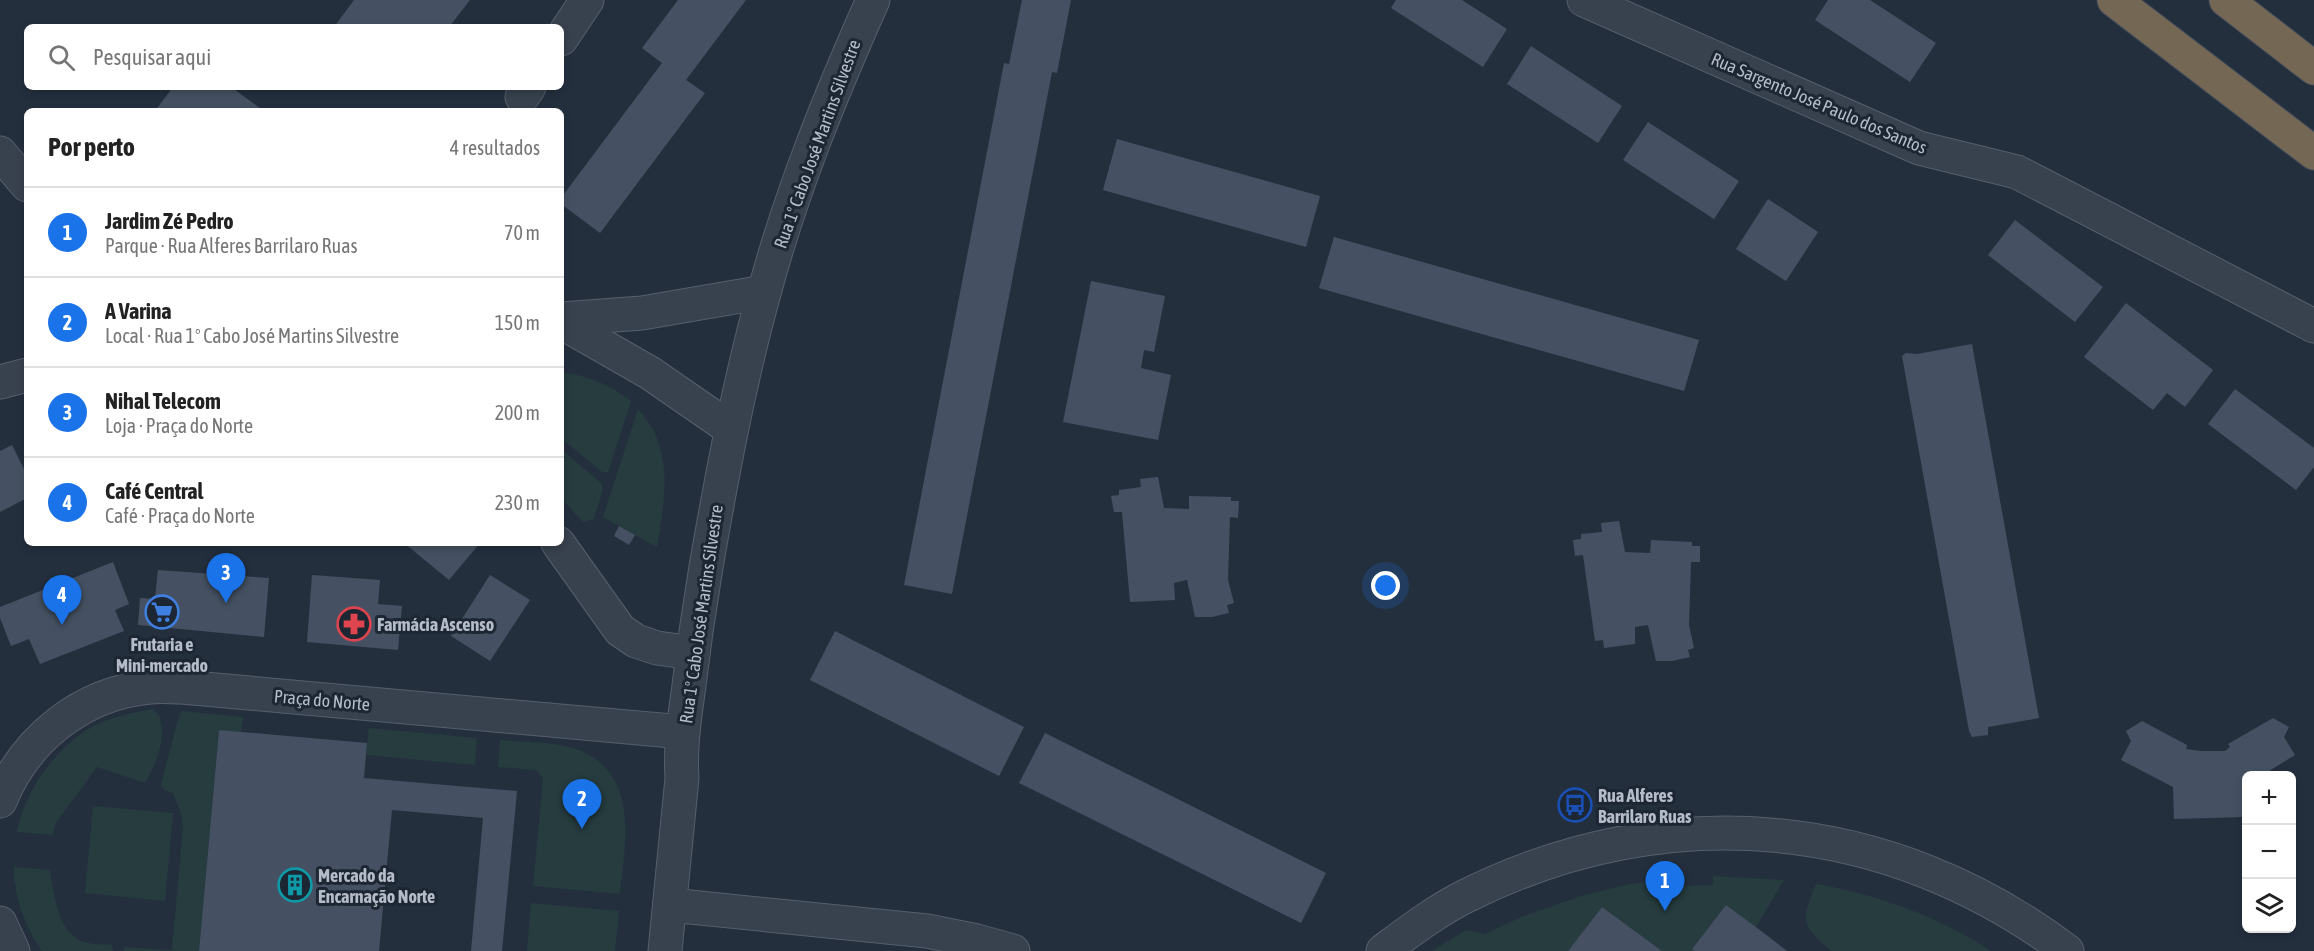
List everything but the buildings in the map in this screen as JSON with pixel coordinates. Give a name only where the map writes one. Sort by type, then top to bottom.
[{"type":"highway","points":[[2115,0],[2314,153]]},
{"type":"highway","points":[[2226,0],[2314,68]]},
{"type":"street","points":[[564,34],[587,0]]},
{"type":"street","name":"Rua 1º Cabo José Martins Silvestre","points":[[664,951],[681,786],[683,732],[693,653],[715,512],[731,429],[764,292],[800,183],[840,74],[873,0]]},
{"type":"street","name":"Rua Sargento José Paulo dos Santos","points":[[1584,0],[1918,148],[2017,172],[2314,326]]},
{"type":"street","points":[[0,153],[24,181]]},
{"type":"street","points":[[564,321],[632,314],[764,292]]},
{"type":"street","points":[[564,323],[650,374],[731,429]]},
{"type":"street","points":[[0,382],[24,376]]},
{"type":"street","points":[[560,546],[620,630],[636,641],[657,648],[693,653]]},
{"type":"street","name":"Praça do Norte","points":[[1,796],[30,751],[60,722],[87,705],[107,697],[150,687],[182,687],[683,732]]},
{"type":"street","points":[[1383,951],[1417,925],[1464,897],[1516,873],[1568,855],[1633,840],[1730,833],[1810,839],[1898,860],[1951,880],[2001,906],[2067,951]]},
{"type":"street","points":[[670,905],[927,931],[1013,951]]},
{"type":"street","points":[[0,923],[13,951]]},
{"type":"green space","points":[[564,373],[598,382],[631,401],[608,472],[602,472],[564,440]]},
{"type":"green space","points":[[638,409],[650,424],[662,457],[663,510],[657,547],[603,517]]},
{"type":"green space","points":[[564,452],[602,484],[594,519],[583,522],[564,501]]},
{"type":"green space","points":[[153,709],[159,715],[162,733],[157,759],[145,783],[97,767],[55,824],[53,835],[17,832],[34,786],[53,760],[77,737],[105,721]]},
{"type":"green space","points":[[182,711],[243,717],[241,732],[219,730],[199,951],[124,951],[124,947],[172,950],[183,828],[182,816],[173,793],[164,790],[161,785]]},
{"type":"green space","points":[[369,728],[477,738],[475,765],[366,755]]},
{"type":"green space","points":[[500,740],[570,747],[598,761],[612,776],[620,793],[624,812],[624,853],[620,894],[533,886],[543,778],[536,770],[498,767]]},
{"type":"green space","points":[[93,806],[173,813],[165,901],[85,893]]},
{"type":"green space","points":[[14,867],[50,870],[57,909],[65,927],[83,942],[112,945],[113,951],[42,951],[30,932],[22,911],[16,889]]},
{"type":"green space","points":[[1713,876],[1784,880],[1756,927],[1726,905],[1692,949],[1695,951],[1662,951],[1602,907],[1568,951],[1432,951],[1466,930],[1484,934],[1524,916],[1578,897],[1630,884],[1676,878],[1677,886],[1713,885]]},
{"type":"green space","points":[[1816,884],[1861,894],[1929,917],[1991,951],[1832,951],[1814,935],[1806,922],[1808,906]]},
{"type":"green space","points":[[531,903],[619,911],[615,951],[527,951]]},
{"type":"place","name":"Nihal Telecom","points":[[226,603]]},
{"type":"place","name":"Frutaria e Mini-mercado","points":[[162,612]]},
{"type":"place","name":"Farmácia Ascenso","points":[[354,624]]},
{"type":"place","name":"Café Central","points":[[62,625]]},
{"type":"place","name":"Rua Alferes Barrilaro Ruas","points":[[1575,805]]},
{"type":"place","name":"A Varina","points":[[582,829]]},
{"type":"place","name":"Mercado da Encarnação Norte","points":[[295,885]]},
{"type":"place","name":"Jardim Zé Pedro","points":[[1665,911]]}]
